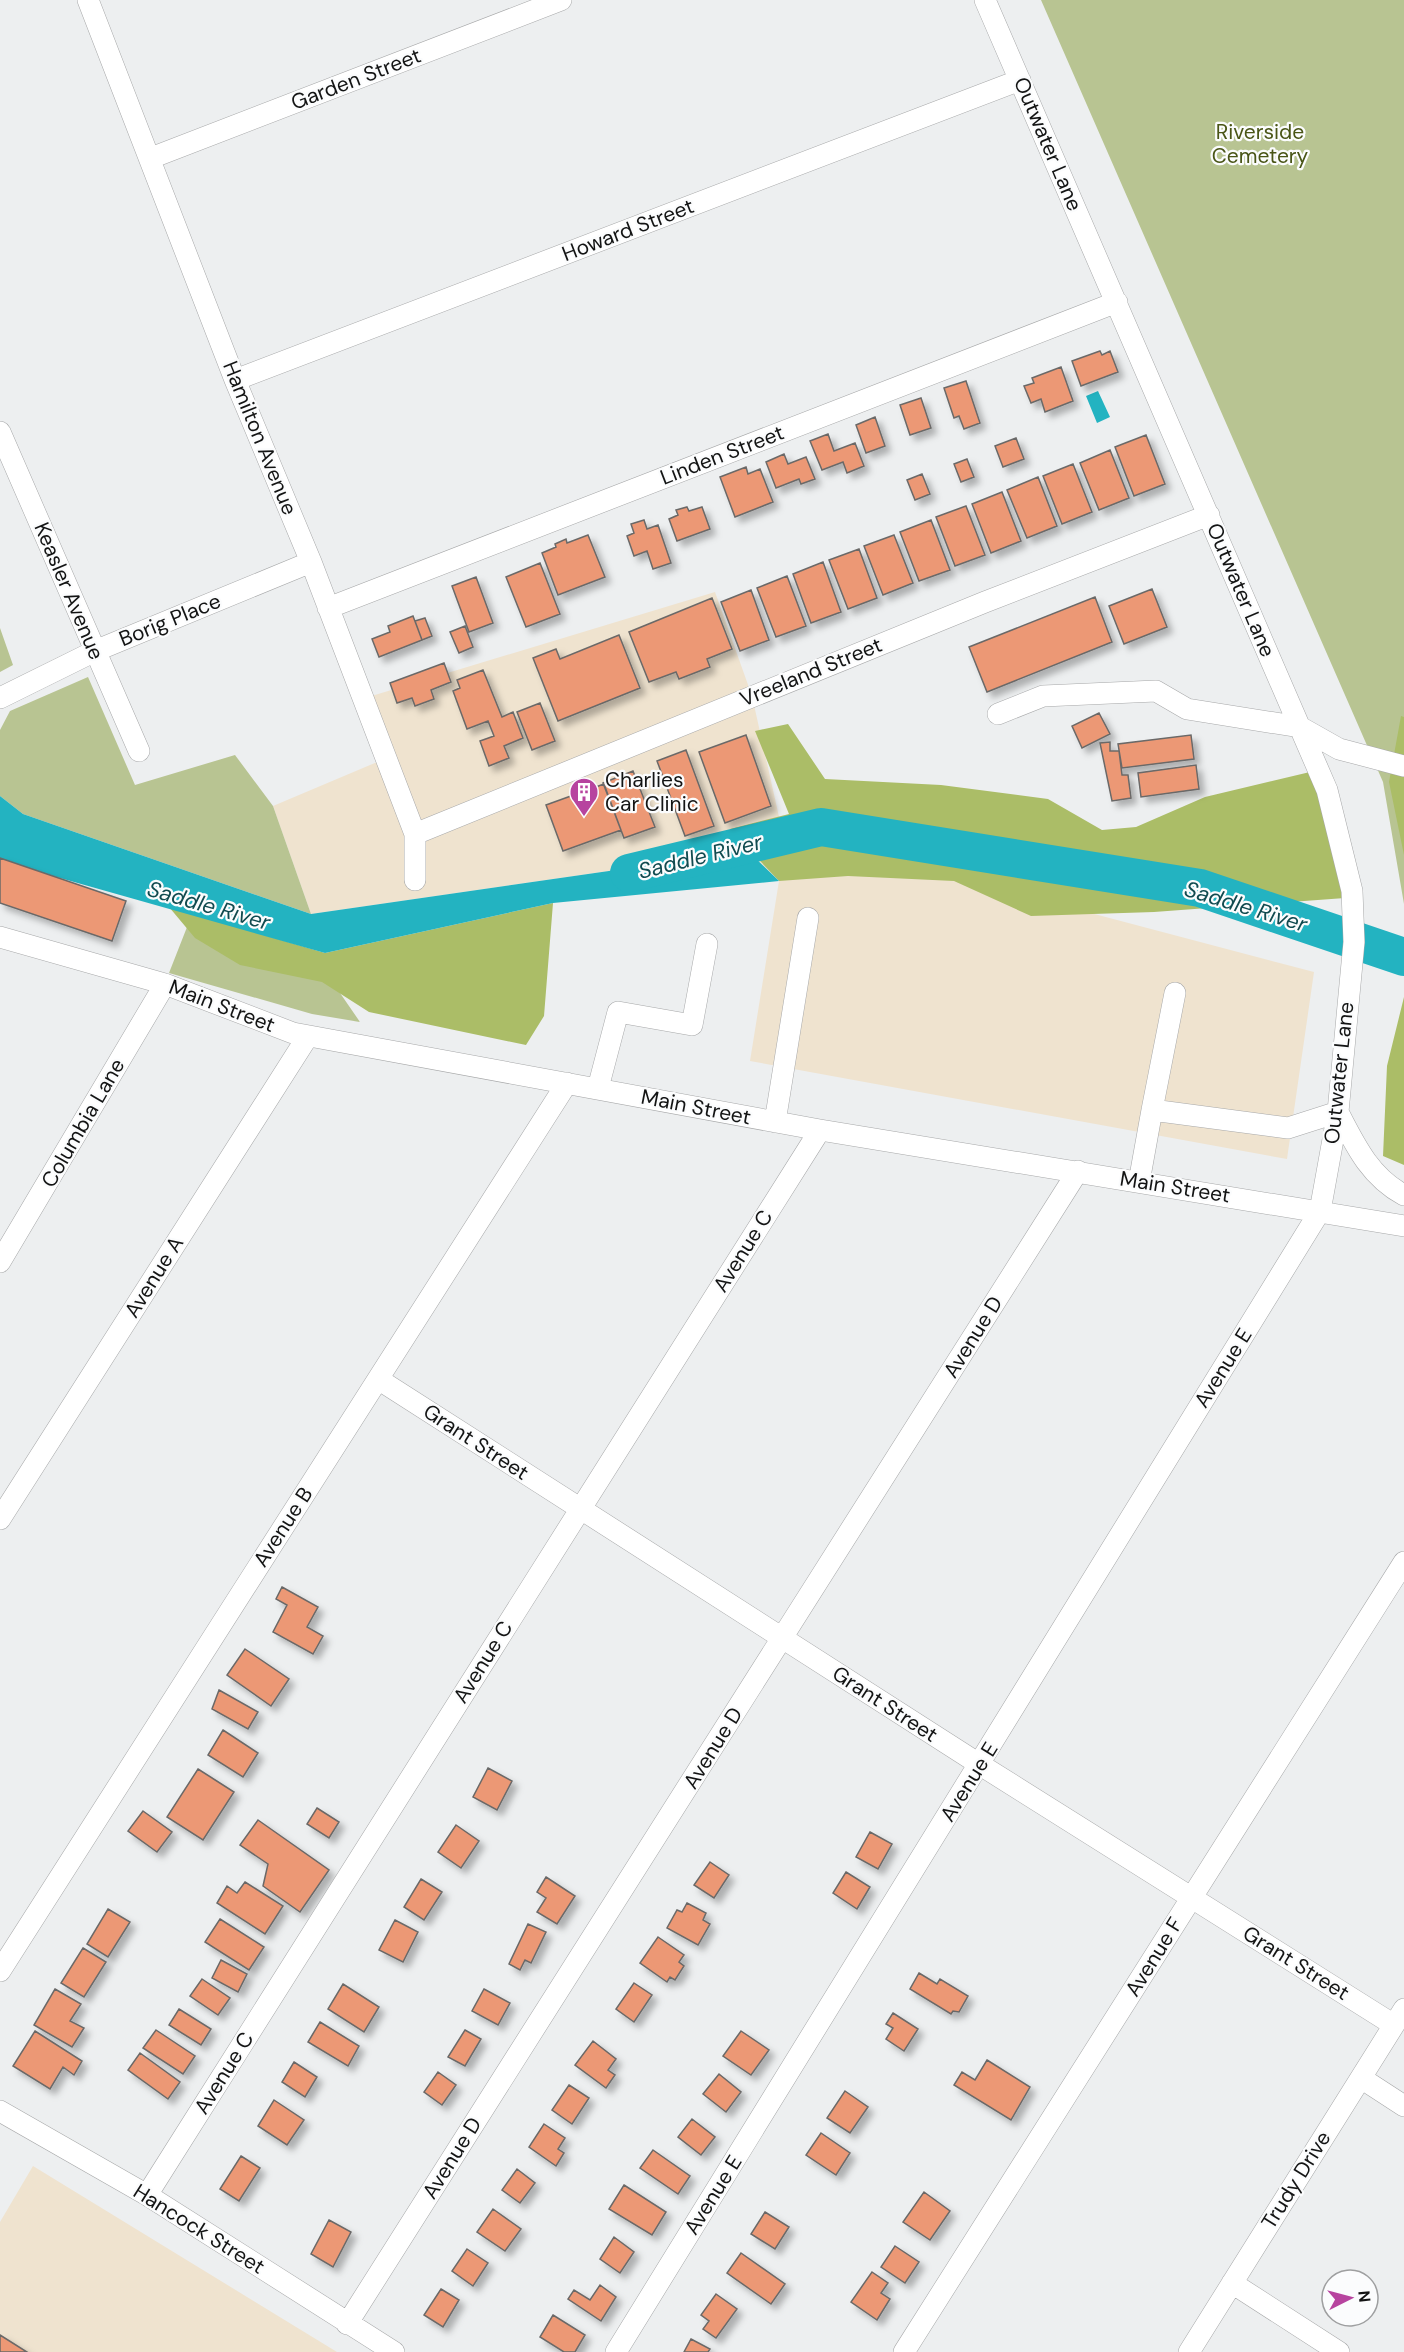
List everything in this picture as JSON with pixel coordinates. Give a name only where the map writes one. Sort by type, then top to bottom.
[{"type":"street","name":"Hamilton Avenue","points":[[88,0],[236,380],[311,562],[415,834],[415,880]]},
{"type":"street","name":"Garden Street","points":[[151,158],[561,0]]},
{"type":"street","name":"Outwater Lane","points":[[985,0],[1327,790],[1352,891],[1354,942],[1338,1113],[1320,1211]]},
{"type":"street","name":"Howard Street","points":[[236,380],[1020,80]]},
{"type":"street","name":"Linden Street","points":[[328,608],[1117,302]]},
{"type":"street","name":"Keasler Avenue","points":[[0,432],[139,751]]},
{"type":"street","name":"Vreeland Street","points":[[415,834],[974,606],[1209,515]]},
{"type":"street","name":"Borig Place","points":[[0,698],[95,651],[311,562]]},
{"type":"street","points":[[998,714],[1043,696],[1156,691],[1187,709],[1300,727],[1339,749],[1404,766]]},
{"type":"street","points":[[775,1122],[808,918]]},
{"type":"street","name":"Main Street","points":[[0,937],[165,984],[293,1033],[820,1130],[1404,1226]]},
{"type":"street","points":[[598,1088],[618,1012],[692,1025],[707,944]]},
{"type":"street","name":"Columbia Lane","points":[[0,1262],[165,984]]},
{"type":"street","points":[[1139,1182],[1175,993]]},
{"type":"street","name":"Avenue A","points":[[0,1519],[308,1036]]},
{"type":"street","name":"Avenue B","points":[[0,1971],[567,1083]]},
{"type":"street","points":[[1152,1110],[1288,1128],[1338,1113],[1373,1172],[1384,1183],[1404,1195]]},
{"type":"street","name":"Avenue C","points":[[147,2195],[820,1130]]},
{"type":"street","name":"Avenue D","points":[[347,2324],[1078,1172]]},
{"type":"street","name":"Avenue E","points":[[616,2352],[1320,1211]]},
{"type":"street","name":"Grant Street","points":[[378,1379],[1191,1898],[1399,2017]]},
{"type":"street","name":"Avenue F","points":[[904,2352],[1404,1562]]},
{"type":"street","name":"Trudy Drive","points":[[1189,2352],[1399,2017]]},
{"type":"street","points":[[1361,2078],[1404,2106]]},
{"type":"street","name":"Hancock Street","points":[[0,2111],[147,2195],[394,2352]]},
{"type":"street","points":[[1232,2283],[1339,2352]]},
{"type":"shaded area","points":[[715,592],[752,696],[786,848],[1007,891],[1314,972],[1287,1159],[750,1061],[779,881],[748,851],[311,914],[273,806],[389,757],[365,698]]},
{"type":"shaded area","points":[[33,2166],[337,2352],[0,2352],[0,2222]]},
{"type":"green space","name":"Riverside Cemetery","points":[[1041,0],[1404,0],[1404,904],[1383,782]]},
{"type":"green space","points":[[0,628],[13,665],[0,672]]},
{"type":"green space","points":[[88,677],[135,785],[235,755],[273,806],[311,914],[23,814],[0,796],[0,730],[10,711]]},
{"type":"green space","points":[[1401,716],[1404,717],[1404,855],[1389,782]]},
{"type":"green space","points":[[788,724],[825,779],[941,785],[1048,799],[1102,830],[1136,827],[1205,797],[1310,772],[1326,816],[1345,898],[1154,912],[1031,916],[954,881],[848,876],[779,881],[730,829],[789,814],[755,731]]},
{"type":"green space","points":[[553,903],[544,1016],[526,1045],[369,1012],[322,982],[240,965],[195,938],[169,907],[325,953]]},
{"type":"green space","points":[[189,922],[329,977],[360,1022],[312,1014],[169,973]]},
{"type":"green space","points":[[1404,997],[1404,1165],[1383,1156],[1387,1066]]},
{"type":"water","points":[[1098,391],[1110,417],[1097,423],[1086,396]]},
{"type":"water","name":"Saddle River","points":[[0,796],[23,814],[311,914],[748,851],[779,881],[553,903],[325,953],[0,861]]},
{"type":"building","points":[[1100,351],[1102,355],[1110,351],[1118,372],[1081,386],[1072,361]]},
{"type":"building","points":[[1061,367],[1073,401],[1045,412],[1041,399],[1031,403],[1024,386],[1034,383],[1032,378]]},
{"type":"building","points":[[966,381],[980,423],[964,429],[959,416],[954,418],[944,388]]},
{"type":"building","points":[[921,398],[931,428],[910,435],[900,405]]},
{"type":"building","points":[[875,417],[885,446],[866,453],[856,425]]},
{"type":"building","points":[[828,434],[834,451],[855,443],[864,466],[847,473],[843,462],[822,470],[810,441]]},
{"type":"building","points":[[1146,435],[1165,484],[1134,496],[1115,447]]},
{"type":"building","points":[[1016,438],[1024,459],[1003,467],[995,446]]},
{"type":"building","points":[[1110,450],[1129,498],[1099,510],[1080,463]]},
{"type":"building","points":[[784,454],[788,464],[806,457],[815,479],[801,484],[799,479],[776,488],[766,462]]},
{"type":"building","points":[[967,459],[974,477],[961,482],[954,464]]},
{"type":"building","points":[[1073,464],[1092,512],[1062,524],[1043,476]]},
{"type":"building","points":[[746,467],[748,474],[760,469],[773,502],[735,517],[720,477]]},
{"type":"building","points":[[922,474],[930,494],[915,500],[907,480]]},
{"type":"building","points":[[1038,477],[1057,526],[1027,538],[1007,490]]},
{"type":"building","points":[[1002,492],[1021,541],[991,553],[972,504]]},
{"type":"building","points":[[966,506],[985,555],[955,566],[936,517]]},
{"type":"building","points":[[687,507],[689,511],[702,507],[710,529],[677,541],[669,519],[678,515],[676,510]]},
{"type":"building","points":[[644,520],[647,529],[658,525],[671,563],[653,569],[647,551],[634,556],[627,536],[634,533],[631,524]]},
{"type":"building","points":[[931,520],[950,570],[919,581],[900,532]]},
{"type":"building","points":[[588,535],[605,577],[558,595],[542,553],[556,547],[555,544],[566,539],[567,543]]},
{"type":"building","points":[[894,535],[913,583],[883,595],[864,546]]},
{"type":"building","points":[[859,549],[877,598],[848,609],[829,560]]},
{"type":"building","points":[[823,562],[841,612],[811,623],[793,574]]},
{"type":"building","points":[[540,563],[560,614],[526,627],[506,577]]},
{"type":"building","points":[[787,576],[806,626],[776,637],[757,588]]},
{"type":"building","points":[[476,577],[493,623],[469,632],[452,586]]},
{"type":"building","points":[[1152,589],[1167,627],[1124,644],[1109,606]]},
{"type":"building","points":[[751,590],[769,640],[740,651],[721,602]]},
{"type":"building","points":[[1095,597],[1112,642],[987,692],[969,647]]},
{"type":"building","points":[[712,598],[732,649],[707,659],[710,667],[679,679],[676,672],[649,682],[629,632]]},
{"type":"building","points":[[413,616],[422,640],[379,657],[372,639],[390,632],[388,626]]},
{"type":"building","points":[[425,618],[432,636],[422,640],[415,621]]},
{"type":"building","points":[[465,626],[473,647],[459,653],[450,632]]},
{"type":"building","points":[[619,635],[640,688],[558,721],[533,658],[556,649],[560,659]]},
{"type":"building","points":[[444,663],[451,682],[431,690],[434,699],[415,706],[412,698],[397,703],[390,683]]},
{"type":"building","points":[[483,670],[502,717],[513,712],[523,738],[504,746],[509,758],[489,766],[480,741],[494,736],[488,721],[467,729],[453,691],[460,688],[457,680]]},
{"type":"building","points":[[540,703],[555,741],[532,750],[517,712]]},
{"type":"building","points":[[1099,713],[1110,734],[1082,748],[1072,726]]},
{"type":"building","points":[[746,735],[771,806],[725,823],[699,752]]},
{"type":"building","points":[[1191,735],[1194,759],[1122,768],[1118,744]]},
{"type":"building","points":[[1110,742],[1110,751],[1119,751],[1122,775],[1128,775],[1131,798],[1112,801],[1100,743]]},
{"type":"building","points":[[686,750],[714,826],[685,836],[657,761]]},
{"type":"building","points":[[1196,765],[1199,789],[1141,797],[1138,773]]},
{"type":"building","points":[[633,771],[655,827],[624,838],[603,783]]},
{"type":"building","name":"Charlies Car Clinic","points":[[604,784],[621,830],[563,851],[546,805]]},
{"type":"building","points":[[0,858],[126,901],[112,941],[0,903]]},
{"type":"building","points":[[282,1587],[318,1607],[307,1627],[323,1636],[313,1654],[273,1632],[287,1605],[276,1599]]},
{"type":"building","points":[[245,1649],[289,1679],[271,1706],[227,1675]]},
{"type":"building","points":[[219,1690],[258,1712],[248,1729],[212,1709]]},
{"type":"building","points":[[223,1730],[258,1753],[243,1777],[208,1755]]},
{"type":"building","points":[[488,1768],[512,1781],[497,1810],[473,1797]]},
{"type":"building","points":[[198,1769],[234,1792],[203,1840],[167,1817]]},
{"type":"building","points":[[317,1808],[339,1822],[329,1838],[307,1824]]},
{"type":"building","points":[[143,1811],[172,1832],[157,1852],[128,1831]]},
{"type":"building","points":[[258,1820],[329,1870],[300,1912],[263,1886],[268,1864],[240,1845]]},
{"type":"building","points":[[456,1825],[479,1841],[461,1868],[438,1852]]},
{"type":"building","points":[[870,1832],[892,1844],[878,1869],[856,1857]]},
{"type":"building","points":[[710,1862],[729,1875],[714,1898],[694,1885]]},
{"type":"building","points":[[846,1872],[870,1887],[857,1909],[833,1893]]},
{"type":"building","points":[[546,1877],[575,1896],[557,1924],[537,1912],[546,1898],[537,1892]]},
{"type":"building","points":[[421,1879],[442,1892],[424,1920],[404,1907]]},
{"type":"building","points":[[245,1882],[283,1906],[265,1934],[217,1903],[227,1886],[237,1893]]},
{"type":"building","points":[[687,1903],[706,1913],[703,1920],[710,1924],[698,1945],[667,1928],[677,1910],[682,1912]]},
{"type":"building","points":[[108,1909],[130,1922],[108,1957],[87,1944]]},
{"type":"building","points":[[220,1919],[264,1947],[249,1970],[205,1942]]},
{"type":"building","points":[[395,1920],[418,1932],[403,1962],[379,1950]]},
{"type":"building","points":[[528,1924],[546,1932],[531,1963],[525,1960],[520,1970],[509,1964]]},
{"type":"building","points":[[658,1937],[684,1955],[679,1962],[684,1966],[675,1980],[670,1977],[667,1982],[640,1963]]},
{"type":"building","points":[[83,1948],[106,1962],[84,1997],[61,1983]]},
{"type":"building","points":[[221,1960],[247,1974],[238,1992],[212,1978]]},
{"type":"building","points":[[919,1973],[937,1984],[940,1979],[968,1996],[959,2012],[953,2011],[951,2014],[910,1989]]},
{"type":"building","points":[[202,1979],[230,1998],[218,2015],[190,1996]]},
{"type":"building","points":[[634,1983],[652,1995],[634,2022],[616,2009]]},
{"type":"building","points":[[343,1984],[379,2007],[364,2032],[328,2009]]},
{"type":"building","points":[[55,1989],[81,2004],[70,2021],[84,2028],[72,2047],[34,2025]]},
{"type":"building","points":[[484,1989],[510,2003],[498,2025],[472,2011]]},
{"type":"building","points":[[179,2009],[211,2029],[201,2045],[169,2025]]},
{"type":"building","points":[[893,2013],[918,2029],[904,2051],[886,2039],[893,2028],[886,2024]]},
{"type":"building","points":[[320,2022],[359,2046],[348,2066],[308,2042]]},
{"type":"building","points":[[156,2030],[195,2056],[183,2074],[143,2048]]},
{"type":"building","points":[[465,2030],[481,2039],[465,2066],[448,2057]]},
{"type":"building","points":[[35,2031],[82,2061],[74,2075],[63,2067],[50,2089],[13,2066]]},
{"type":"building","points":[[741,2031],[769,2050],[751,2075],[723,2056]]},
{"type":"building","points":[[593,2041],[616,2059],[608,2070],[615,2075],[606,2088],[575,2065]]},
{"type":"building","points":[[140,2053],[180,2082],[168,2099],[128,2070]]},
{"type":"building","points":[[987,2060],[1030,2087],[1011,2120],[954,2085],[962,2072],[975,2080]]},
{"type":"building","points":[[294,2062],[317,2077],[305,2097],[282,2082]]},
{"type":"building","points":[[438,2072],[456,2085],[442,2105],[424,2092]]},
{"type":"building","points":[[719,2074],[741,2092],[726,2112],[703,2094]]},
{"type":"building","points":[[569,2085],[589,2098],[572,2124],[552,2110]]},
{"type":"building","points":[[845,2091],[868,2107],[850,2133],[827,2118]]},
{"type":"building","points":[[274,2100],[304,2120],[287,2145],[258,2126]]},
{"type":"building","points":[[692,2119],[715,2137],[701,2155],[678,2137]]},
{"type":"building","points":[[544,2124],[565,2138],[558,2149],[564,2153],[556,2166],[529,2147]]},
{"type":"building","points":[[821,2133],[850,2153],[836,2175],[806,2155]]},
{"type":"building","points":[[653,2150],[690,2176],[678,2194],[640,2168]]},
{"type":"building","points":[[241,2156],[260,2168],[239,2201],[220,2189]]},
{"type":"building","points":[[517,2169],[535,2183],[520,2203],[502,2190]]},
{"type":"building","points":[[624,2185],[666,2212],[652,2235],[609,2209]]},
{"type":"building","points":[[924,2192],[950,2211],[930,2240],[903,2222]]},
{"type":"building","points":[[493,2209],[521,2229],[505,2251],[477,2232]]},
{"type":"building","points":[[765,2212],[789,2227],[775,2249],[751,2234]]},
{"type":"building","points":[[329,2220],[351,2232],[333,2267],[311,2254]]},
{"type":"building","points":[[614,2237],[634,2252],[620,2273],[600,2259]]},
{"type":"building","points":[[895,2246],[919,2262],[905,2283],[881,2267]]},
{"type":"building","points":[[467,2249],[488,2263],[473,2286],[452,2271]]},
{"type":"building","points":[[741,2253],[785,2284],[771,2304],[727,2273]]},
{"type":"building","points":[[872,2272],[888,2283],[881,2293],[890,2299],[877,2320],[851,2302]]},
{"type":"building","points":[[600,2285],[616,2297],[601,2321],[568,2299],[574,2290],[590,2300]]},
{"type":"building","points":[[441,2289],[459,2300],[443,2327],[424,2315]]},
{"type":"building","points":[[716,2294],[737,2309],[716,2338],[703,2329],[709,2321],[701,2315]]},
{"type":"building","points":[[553,2315],[585,2335],[575,2352],[564,2352],[540,2337]]},
{"type":"building","points":[[0,2335],[27,2352],[0,2352]]},
{"type":"building","points":[[691,2339],[710,2349],[708,2352],[684,2352]]},
{"type":"waterway","name":"Saddle River","points":[[629,873],[821,827],[1200,888],[1404,957]]},
{"type":"place","name":"Charlies Car Clinic","points":[[584,818]]}]
